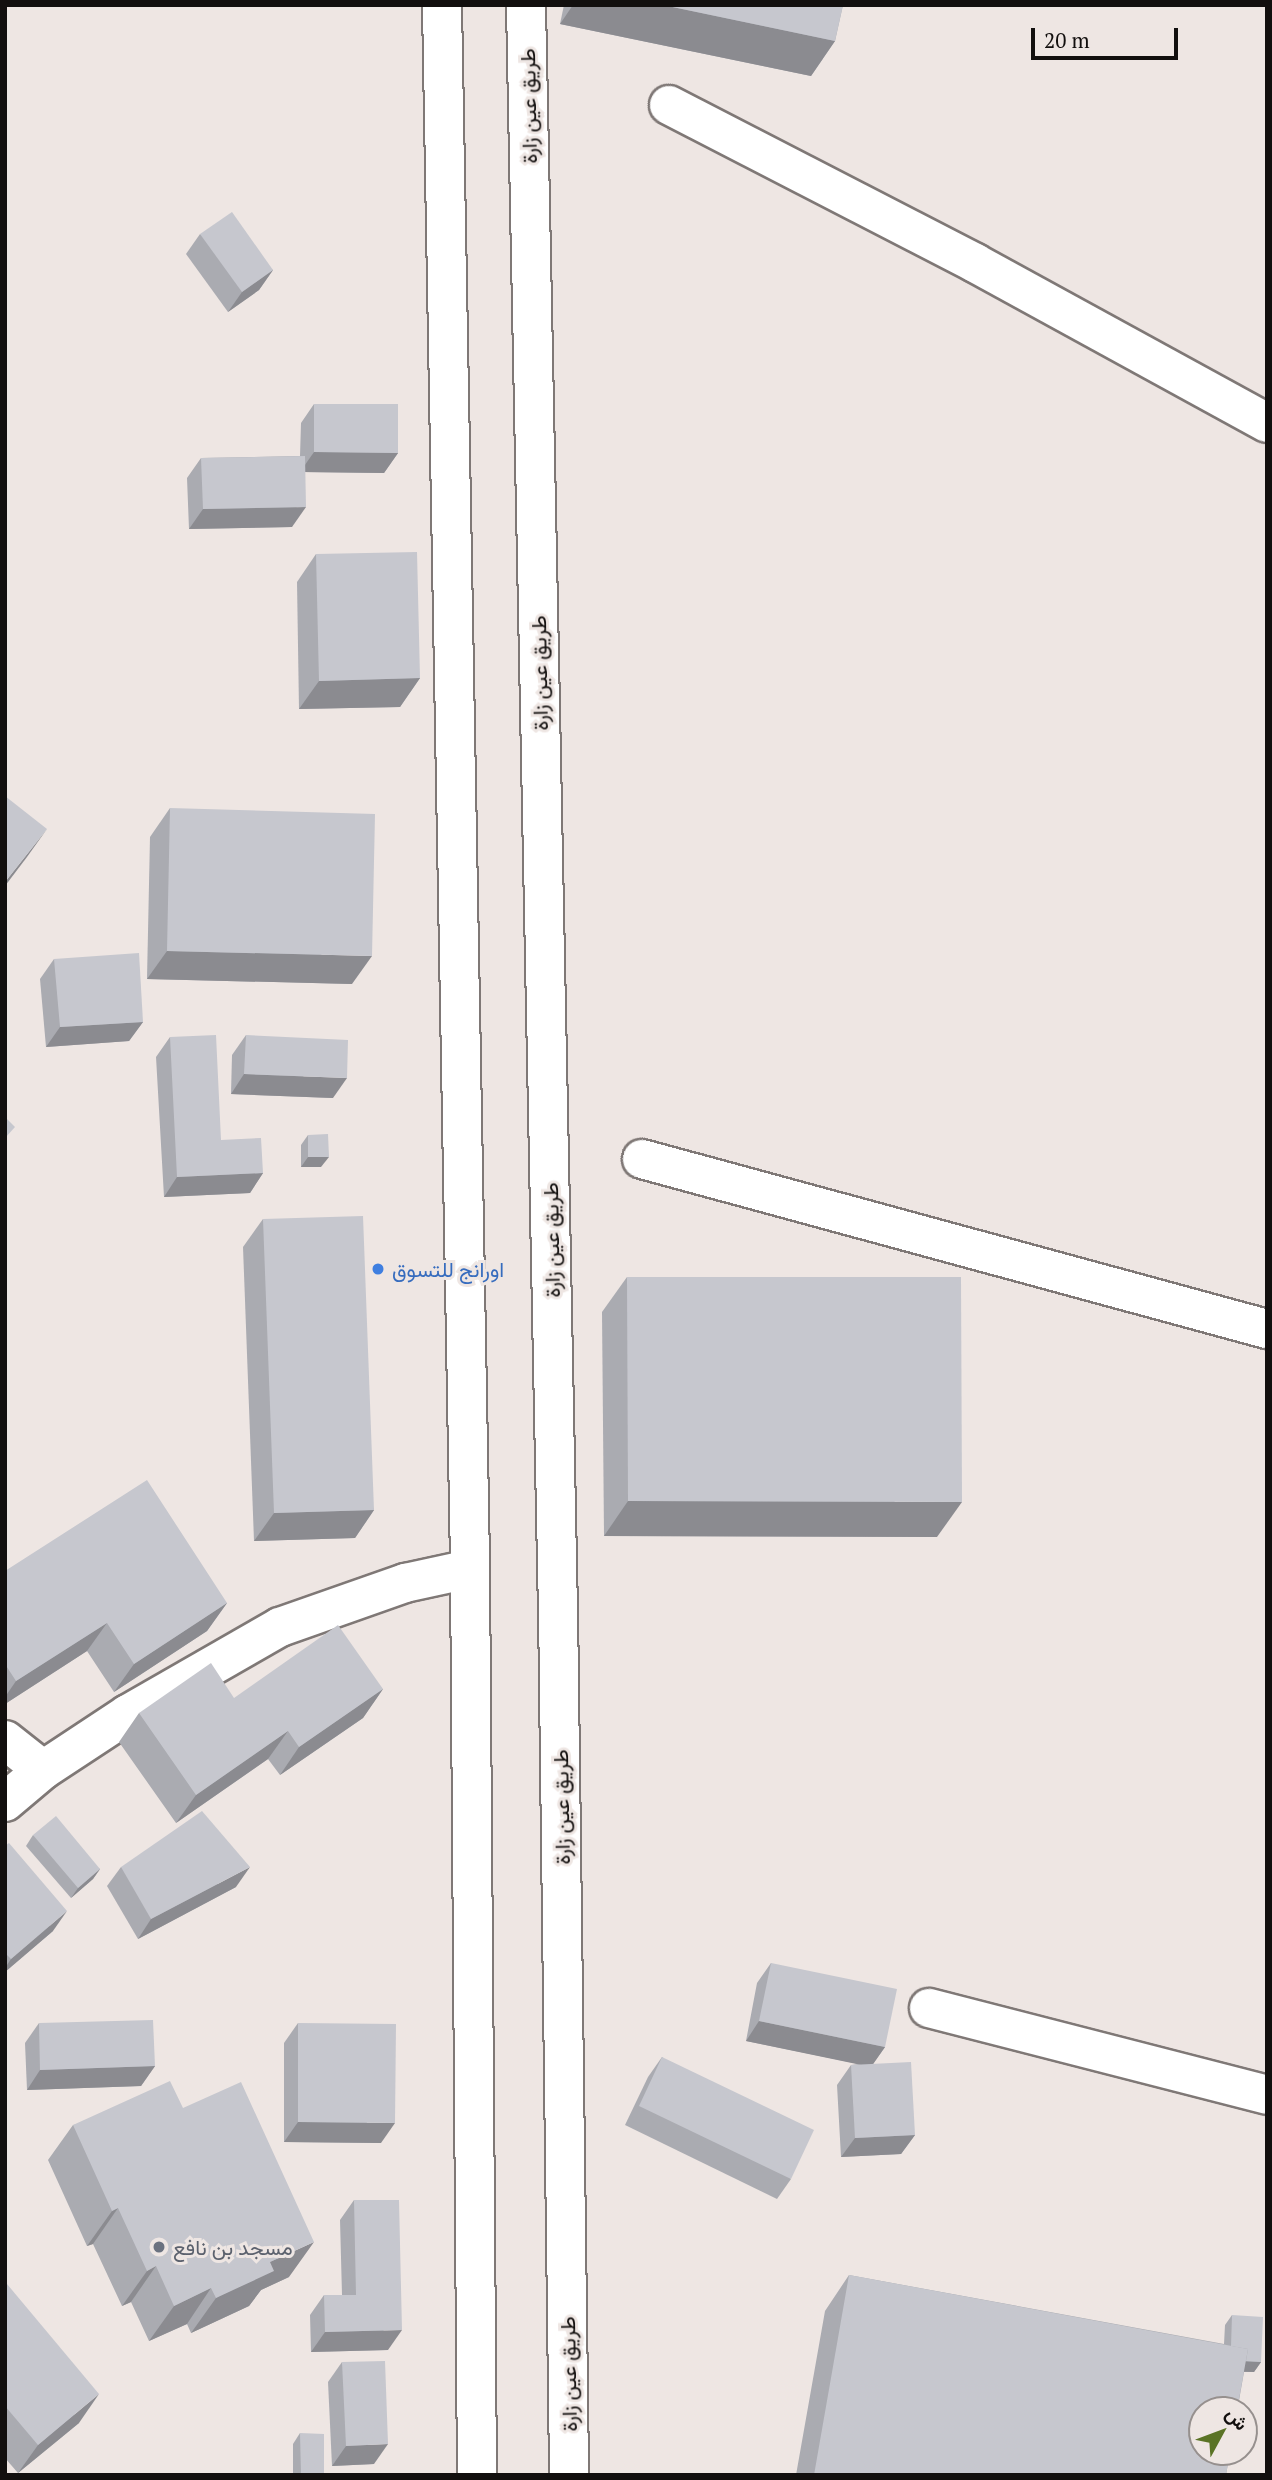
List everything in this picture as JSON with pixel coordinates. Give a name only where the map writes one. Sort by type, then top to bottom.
[{"type":"main road","points":[[442,5],[470,1569],[477,2475]]},
{"type":"main road","name":"طريق عين زارة","points":[[526,5],[558,1593],[569,2475]]},
{"type":"main road","points":[[669,105],[975,263],[1267,422]]},
{"type":"main road","points":[[642,1159],[1267,1329]]},
{"type":"main road","points":[[5,1802],[43,1770],[222,1657],[281,1626],[405,1583],[470,1569]]},
{"type":"main road","points":[[5,1740],[43,1770]]},
{"type":"main road","points":[[929,2008],[1267,2095]]},
{"type":"building","points":[[663,5],[843,5],[835,41]]},
{"type":"building","points":[[232,212],[273,270],[242,292],[200,234]]},
{"type":"building","points":[[314,404],[398,404],[398,453],[314,452]]},
{"type":"building","points":[[305,456],[306,507],[203,509],[201,458]]},
{"type":"building","points":[[417,552],[420,678],[319,681],[316,554]]},
{"type":"building","points":[[5,796],[47,829],[5,882]]},
{"type":"building","points":[[170,808],[375,814],[372,956],[167,951]]},
{"type":"building","points":[[139,953],[143,1022],[60,1027],[54,959]]},
{"type":"building","points":[[216,1035],[221,1140],[261,1138],[263,1173],[177,1177],[170,1037]]},
{"type":"building","points":[[246,1035],[348,1040],[347,1078],[244,1074]]},
{"type":"building","points":[[5,1117],[15,1127],[5,1138]]},
{"type":"building","points":[[328,1134],[329,1157],[308,1157],[308,1135]]},
{"type":"building","points":[[363,1216],[374,1510],[274,1513],[263,1219]]},
{"type":"building","points":[[627,1277],[961,1277],[962,1502],[628,1501]]},
{"type":"building","points":[[147,1480],[227,1603],[134,1664],[107,1623],[16,1681],[5,1664],[5,1571]]},
{"type":"building","points":[[338,1625],[383,1689],[299,1747],[288,1731],[196,1795],[139,1713],[211,1663],[234,1698]]},
{"type":"building","points":[[202,1811],[250,1867],[151,1919],[121,1867]]},
{"type":"building","points":[[56,1816],[100,1869],[78,1888],[33,1835]]},
{"type":"building","points":[[9,1843],[67,1911],[11,1959],[5,1953],[5,1846]]},
{"type":"building","points":[[771,1963],[897,1989],[885,2047],[759,2021]]},
{"type":"building","points":[[153,2020],[155,2066],[40,2070],[39,2023]]},
{"type":"building","points":[[298,2023],[396,2024],[395,2123],[298,2122]]},
{"type":"building","points":[[662,2057],[814,2130],[791,2179],[639,2106]]},
{"type":"building","points":[[911,2062],[915,2135],[855,2138],[851,2065]]},
{"type":"building","points":[[170,2081],[183,2108],[241,2082],[314,2242],[270,2262],[274,2271],[216,2298],[211,2288],[174,2306],[156,2266],[147,2271],[118,2208],[112,2211],[73,2125]]},
{"type":"building","points":[[354,2200],[399,2200],[402,2330],[325,2332],[324,2295],[356,2295]]},
{"type":"building","points":[[849,2275],[1248,2349],[1240,2396],[1188,2396],[1188,2466],[1228,2466],[1226,2475],[814,2475]]},
{"type":"building","points":[[7,2284],[99,2394],[38,2445],[5,2406]]},
{"type":"building","points":[[1232,2315],[1263,2317],[1261,2362],[1246,2361],[1248,2349],[1231,2346]]},
{"type":"building","points":[[385,2361],[388,2444],[346,2446],[342,2362]]},
{"type":"building","points":[[300,2433],[324,2434],[324,2475],[301,2475]]},
{"type":"place","name":"اورانج للتسوق","points":[[378,1269]]},
{"type":"place","name":"مسجد بن نافع","points":[[159,2247]]}]
